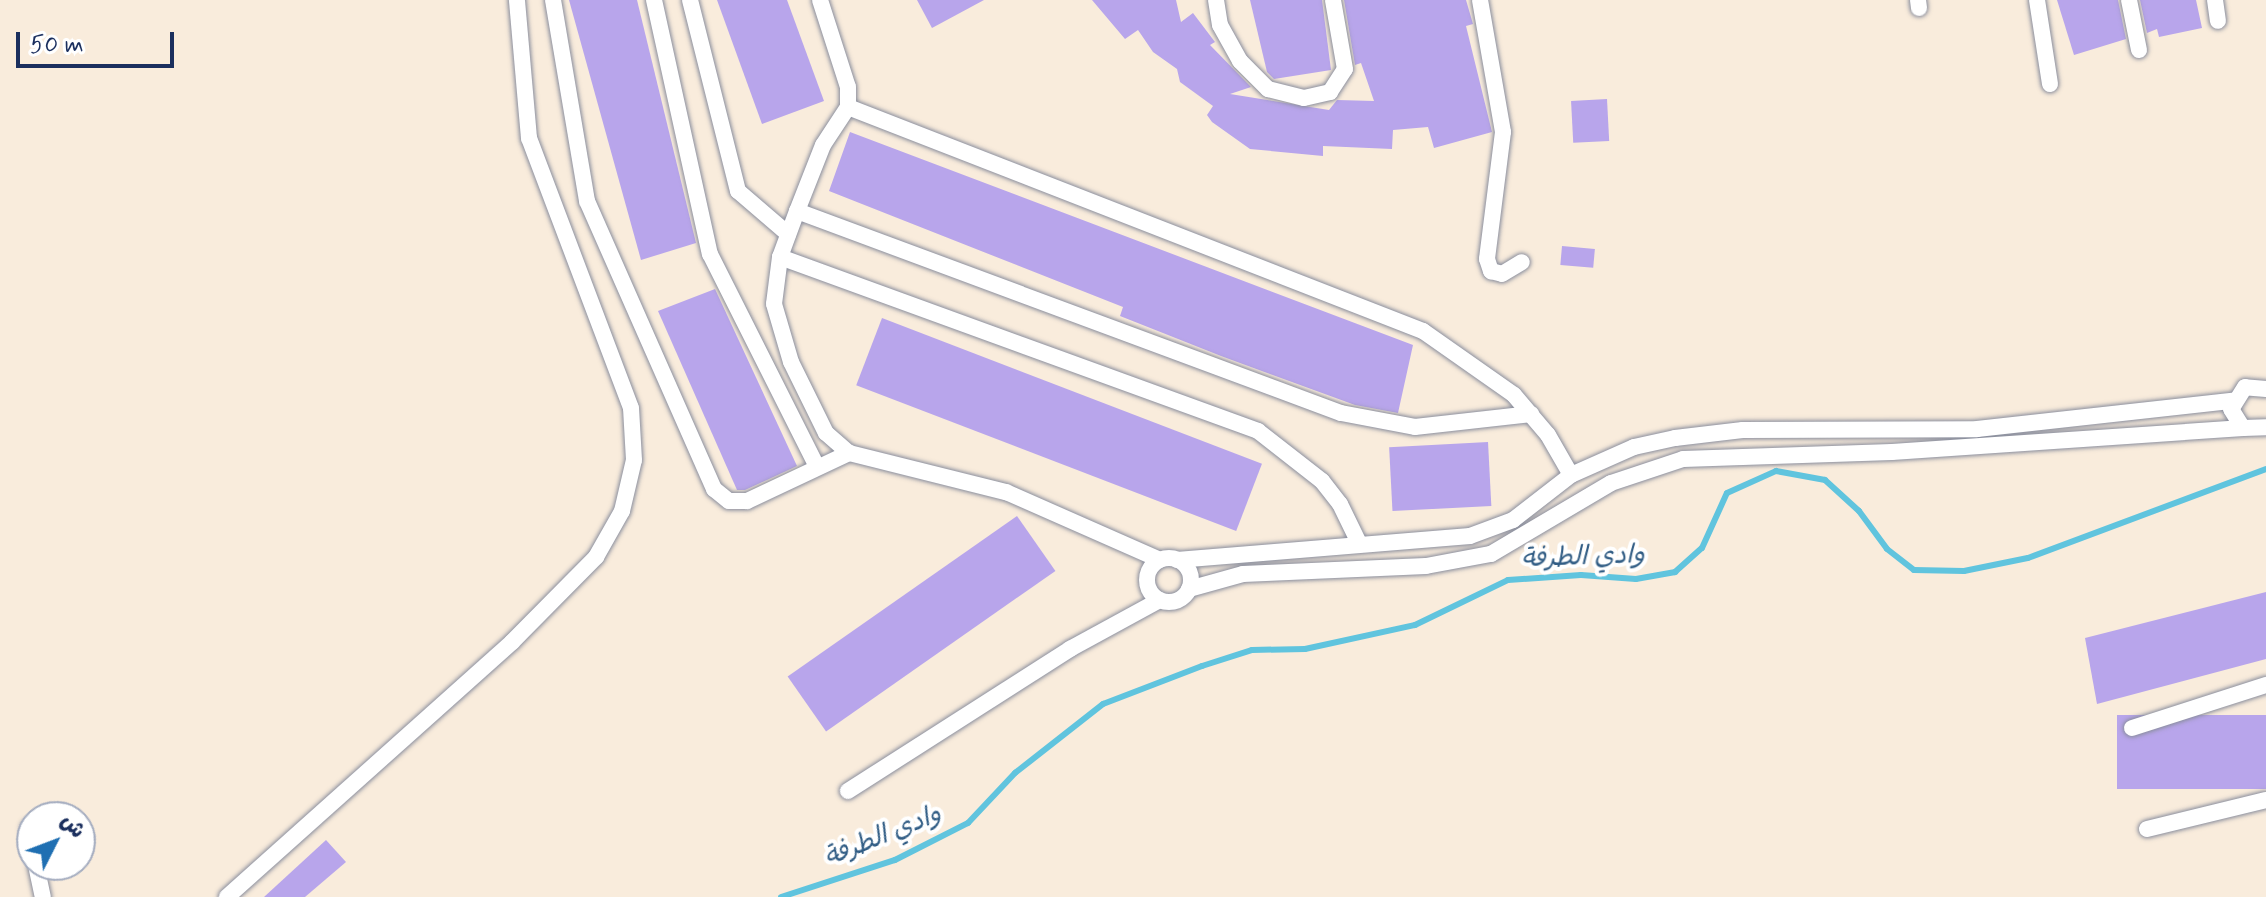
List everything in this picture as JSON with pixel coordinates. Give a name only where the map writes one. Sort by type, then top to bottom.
[{"type":"street","points":[[227,897],[512,642],[596,557],[622,511],[634,460],[631,408],[529,138],[517,0]]},
{"type":"street","points":[[553,0],[587,201],[714,489],[729,501],[747,501],[849,453]]},
{"type":"street","points":[[654,0],[710,254],[817,467]]},
{"type":"street","points":[[690,0],[738,191],[788,234]]},
{"type":"street","points":[[820,0],[848,87],[848,107],[823,145],[788,234],[780,257],[774,304],[791,362],[826,433],[849,453],[1006,492],[1169,560],[1189,572],[1189,589]]},
{"type":"street","points":[[1216,0],[1228,44],[1247,69],[1268,89],[1304,98],[1330,92],[1345,69],[1333,0]]},
{"type":"street","points":[[1480,0],[1503,132],[1487,259],[1491,271],[1502,274],[1522,262]]},
{"type":"street","points":[[2037,0],[2050,84]]},
{"type":"street","points":[[2129,0],[2139,50]]},
{"type":"street","points":[[2215,0],[2218,21]]},
{"type":"street","points":[[848,107],[1423,331],[1514,395],[1531,414],[1571,475]]},
{"type":"street","points":[[797,211],[1341,413],[1415,427],[1531,414]]},
{"type":"street","points":[[780,257],[1258,431],[1322,481],[1359,543]]},
{"type":"street","points":[[1160,600],[1147,580],[1169,560],[1485,532],[1513,520],[1571,475],[1634,447],[1743,430],[1977,429],[2232,401],[2245,387],[2266,389]]},
{"type":"street","points":[[2232,401],[2233,416],[2243,428]]},
{"type":"street","points":[[848,791],[1070,649],[1160,600],[1177,601],[1189,589],[1243,574],[1426,566],[1491,554],[1611,483],[1683,459],[1907,451],[2266,427]]},
{"type":"street","points":[[2132,728],[2266,685]]},
{"type":"street","points":[[2147,829],[2266,800]]},
{"type":"building","points":[[569,0],[637,0],[696,243],[641,260]]},
{"type":"building","points":[[717,0],[787,0],[824,101],[762,124]]},
{"type":"building","points":[[917,0],[984,0],[932,28]]},
{"type":"building","points":[[1092,0],[1176,0],[1181,22],[1193,13],[1215,42],[1210,45],[1251,87],[1230,94],[1329,110],[1337,100],[1374,101],[1361,63],[1355,65],[1344,0],[1466,0],[1473,24],[1466,26],[1492,132],[1434,148],[1428,127],[1393,130],[1392,149],[1323,146],[1323,156],[1250,149],[1212,122],[1207,115],[1213,106],[1180,82],[1177,69],[1153,52],[1138,30],[1125,39]]},
{"type":"building","points":[[1250,0],[1322,0],[1331,70],[1274,79],[1267,72]]},
{"type":"building","points":[[2057,0],[2118,0],[2126,39],[2074,55]]},
{"type":"building","points":[[2140,0],[2196,0],[2202,28],[2159,37],[2157,29],[2147,33]]},
{"type":"building","points":[[1607,99],[1609,141],[1573,143],[1571,101]]},
{"type":"building","points":[[850,132],[1413,345],[1398,413],[1355,405],[1221,356],[1120,316],[1123,307],[829,191]]},
{"type":"building","points":[[1562,246],[1595,249],[1593,268],[1560,265]]},
{"type":"building","points":[[715,289],[797,466],[745,490],[737,490],[658,311]]},
{"type":"building","points":[[882,318],[1262,464],[1236,531],[856,385]]},
{"type":"building","points":[[1488,442],[1491,506],[1392,511],[1389,447]]},
{"type":"building","points":[[1017,516],[1055,571],[826,731],[788,677]]},
{"type":"building","points":[[2266,592],[2266,659],[2097,704],[2085,638]]},
{"type":"building","points":[[2117,715],[2266,715],[2266,789],[2117,789]]},
{"type":"building","points":[[326,840],[346,862],[305,897],[264,897]]},
{"type":"waterway","name":"وادي الطرفة","points":[[781,897],[895,860],[968,823],[1015,773],[1103,704],[1202,666],[1252,650],[1305,649],[1415,625],[1508,580],[1581,575],[1636,579],[1675,572],[1702,548],[1727,493],[1776,471],[1825,480],[1859,511],[1887,549],[1914,570],[1964,571],[2028,558],[2266,469]]}]
